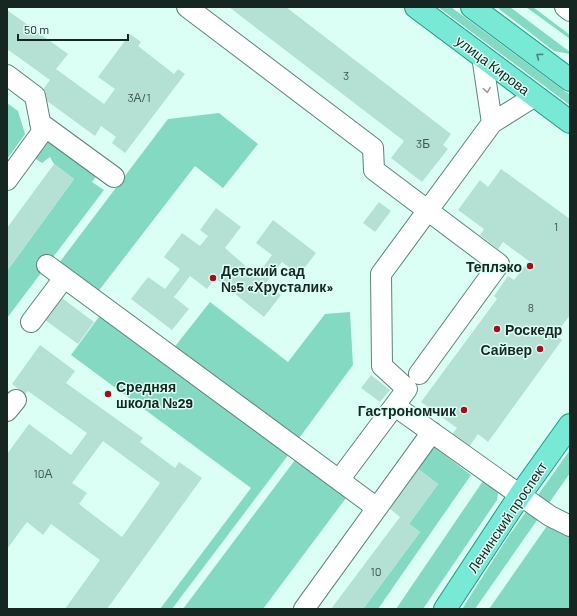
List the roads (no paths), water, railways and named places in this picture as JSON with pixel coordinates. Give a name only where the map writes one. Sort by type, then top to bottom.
[{"type":"main road","name":"улица Кирова","points":[[416,7],[570,122]]},
{"type":"main road","points":[[472,7],[570,80]]},
{"type":"main road","name":"Ленинский проспект","points":[[445,609],[520,495],[570,425]]},
{"type":"lane","points":[[187,7],[373,148],[374,170],[499,264],[418,374]]},
{"type":"lane","points":[[565,7],[570,11]]},
{"type":"lane","points":[[482,56],[492,123]]},
{"type":"lane","points":[[7,75],[35,96],[42,132],[7,180]]},
{"type":"lane","points":[[339,480],[407,389],[382,366],[381,274],[492,123],[535,96]]},
{"type":"lane","points":[[40,123],[114,177]]},
{"type":"lane","points":[[47,265],[377,508]]},
{"type":"lane","points":[[31,322],[64,278]]},
{"type":"lane","points":[[395,406],[550,516],[570,526]]},
{"type":"lane","points":[[304,609],[432,432]]},
{"type":"place","name":"Теплэко","points":[[530,266]]},
{"type":"place","name":"Детский сад №5 «Хрусталик»","points":[[213,278]]},
{"type":"place","name":"Роскедр","points":[[497,329]]},
{"type":"place","name":"Сайвер","points":[[540,349]]},
{"type":"place","name":"Средняя школа №29","points":[[108,394]]},
{"type":"place","name":"Гастрономчик","points":[[464,410]]}]
